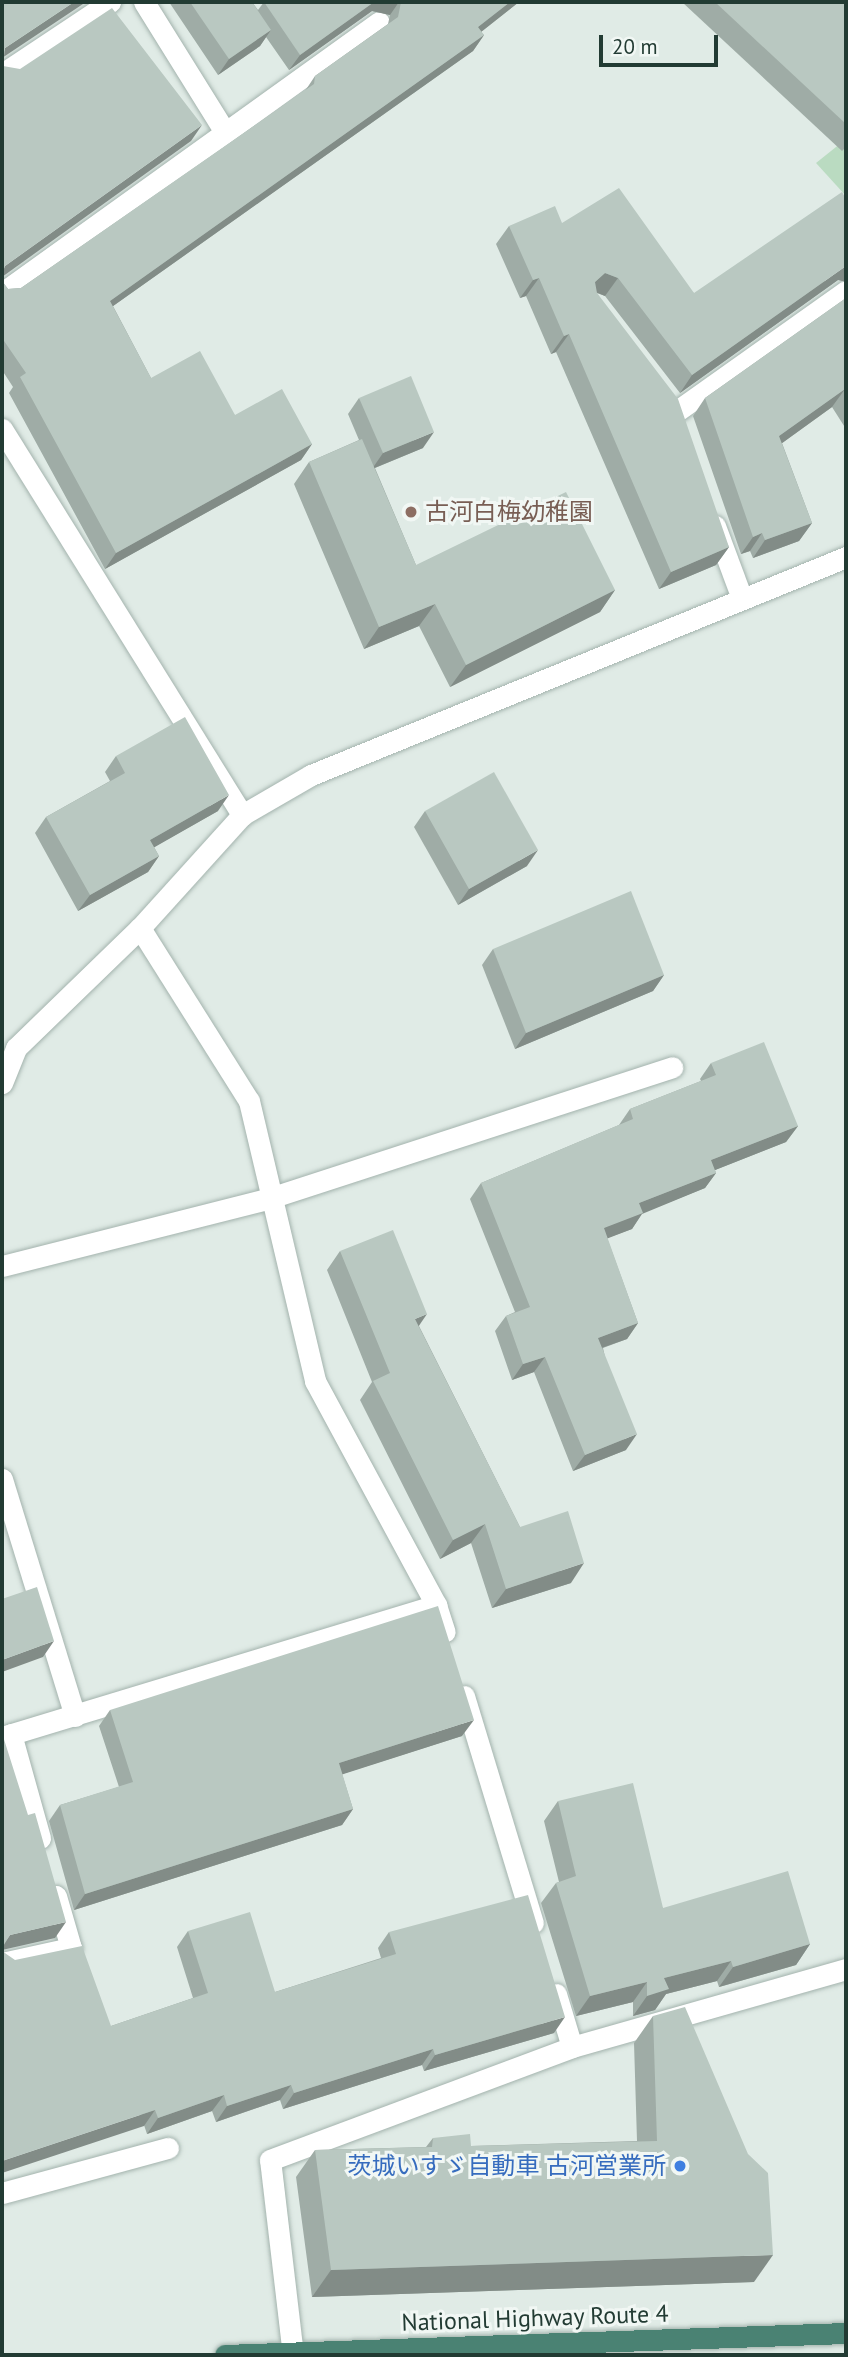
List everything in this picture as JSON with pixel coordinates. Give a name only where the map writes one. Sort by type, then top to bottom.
[{"type":"highway","name":"National Highway Route 4","points":[[225,2355],[846,2333]]},
{"type":"street","points":[[2,74],[110,2]]},
{"type":"street","points":[[144,2],[225,132]]},
{"type":"street","points":[[2,293],[379,22]]},
{"type":"street","points":[[660,390],[679,421],[846,291]]},
{"type":"street","points":[[2,429],[242,815]]},
{"type":"street","points":[[707,505],[741,596]]},
{"type":"street","points":[[2,1083],[16,1048],[140,928],[242,815],[311,775],[741,596],[846,557]]},
{"type":"street","points":[[140,928],[249,1101],[315,1381],[436,1605],[541,1947]]},
{"type":"street","points":[[2,1266],[270,1198],[672,1068]]},
{"type":"street","points":[[2,1479],[75,1716]]},
{"type":"street","points":[[2,1963],[71,1948],[7,1735],[436,1605]]},
{"type":"street","points":[[293,2354],[270,2160],[572,2047],[846,1969]]},
{"type":"street","points":[[549,1972],[572,2047]]},
{"type":"street","points":[[2,2193],[169,2148]]},
{"type":"green space","points":[[846,139],[846,196],[816,163]]},
{"type":"building","points":[[2,2],[74,2],[5,48],[3,66],[20,69],[112,8],[202,125],[5,266],[2,275]]},
{"type":"building","points":[[190,2],[252,2],[271,30],[229,59]]},
{"type":"building","points":[[264,2],[374,2],[300,55]]},
{"type":"building","points":[[401,2],[510,2],[478,27],[484,35],[110,301],[151,378],[200,351],[235,415],[282,389],[312,444],[116,553],[20,377],[26,373],[2,338],[2,281],[8,289],[21,288],[314,84],[315,76],[398,17]]},
{"type":"building","points":[[715,2],[846,2],[846,124]]},
{"type":"building","points":[[619,188],[694,293],[842,192],[846,199],[846,266],[692,375],[618,278],[605,273],[595,282],[597,293],[678,399],[729,547],[671,572],[569,334],[564,336],[539,278],[533,280],[509,226],[555,206],[562,223]]},
{"type":"building","points":[[846,298],[846,391],[845,389],[779,436],[812,523],[765,540],[762,533],[753,537],[705,398]]},
{"type":"building","points":[[411,376],[434,432],[383,453],[359,398]]},
{"type":"building","points":[[362,439],[416,565],[566,492],[615,590],[466,665],[435,604],[379,627],[309,462]]},
{"type":"building","points":[[185,717],[229,795],[150,840],[159,856],[90,895],[46,817],[125,773],[116,756]]},
{"type":"building","points":[[494,772],[538,850],[469,889],[425,811]]},
{"type":"building","points":[[631,891],[664,975],[526,1033],[493,949]]},
{"type":"building","points":[[764,1042],[798,1126],[711,1160],[716,1173],[639,1203],[643,1213],[604,1228],[638,1323],[598,1338],[637,1434],[585,1455],[545,1357],[523,1364],[506,1316],[530,1307],[481,1183],[633,1119],[630,1109],[716,1075],[711,1063]]},
{"type":"building","points":[[393,1230],[427,1314],[415,1319],[520,1527],[568,1511],[584,1563],[506,1589],[485,1524],[453,1540],[373,1381],[390,1373],[340,1251]]},
{"type":"building","points":[[37,1587],[54,1641],[2,1660],[2,1599]]},
{"type":"building","points":[[438,1606],[474,1720],[339,1763],[353,1809],[85,1894],[60,1805],[133,1782],[110,1710]]},
{"type":"building","points":[[2,1733],[28,1815],[35,1813],[66,1922],[10,1935],[2,1948]]},
{"type":"building","points":[[633,1783],[663,1908],[788,1871],[810,1944],[733,1967],[731,1961],[664,1978],[669,1989],[647,1996],[647,1982],[590,1996],[556,1883],[576,1876],[558,1801]]},
{"type":"building","points":[[528,1895],[565,2017],[435,2055],[433,2049],[294,2093],[291,2085],[227,2106],[224,2095],[158,2118],[155,2110],[2,2161],[2,1951],[15,1960],[82,1946],[111,2026],[208,1993],[188,1931],[250,1912],[275,1992],[396,1954],[389,1932]]},
{"type":"building","name":"茨城いすゞ自動車 古河営業所","points":[[685,2007],[748,2154],[768,2173],[773,2255],[331,2270],[315,2150],[432,2147],[433,2138],[470,2134],[471,2146],[657,2141],[653,2016]]},
{"type":"place","name":"古河白梅幼稚園","points":[[411,512]]},
{"type":"place","name":"茨城いすゞ自動車 古河営業所","points":[[680,2166]]}]
